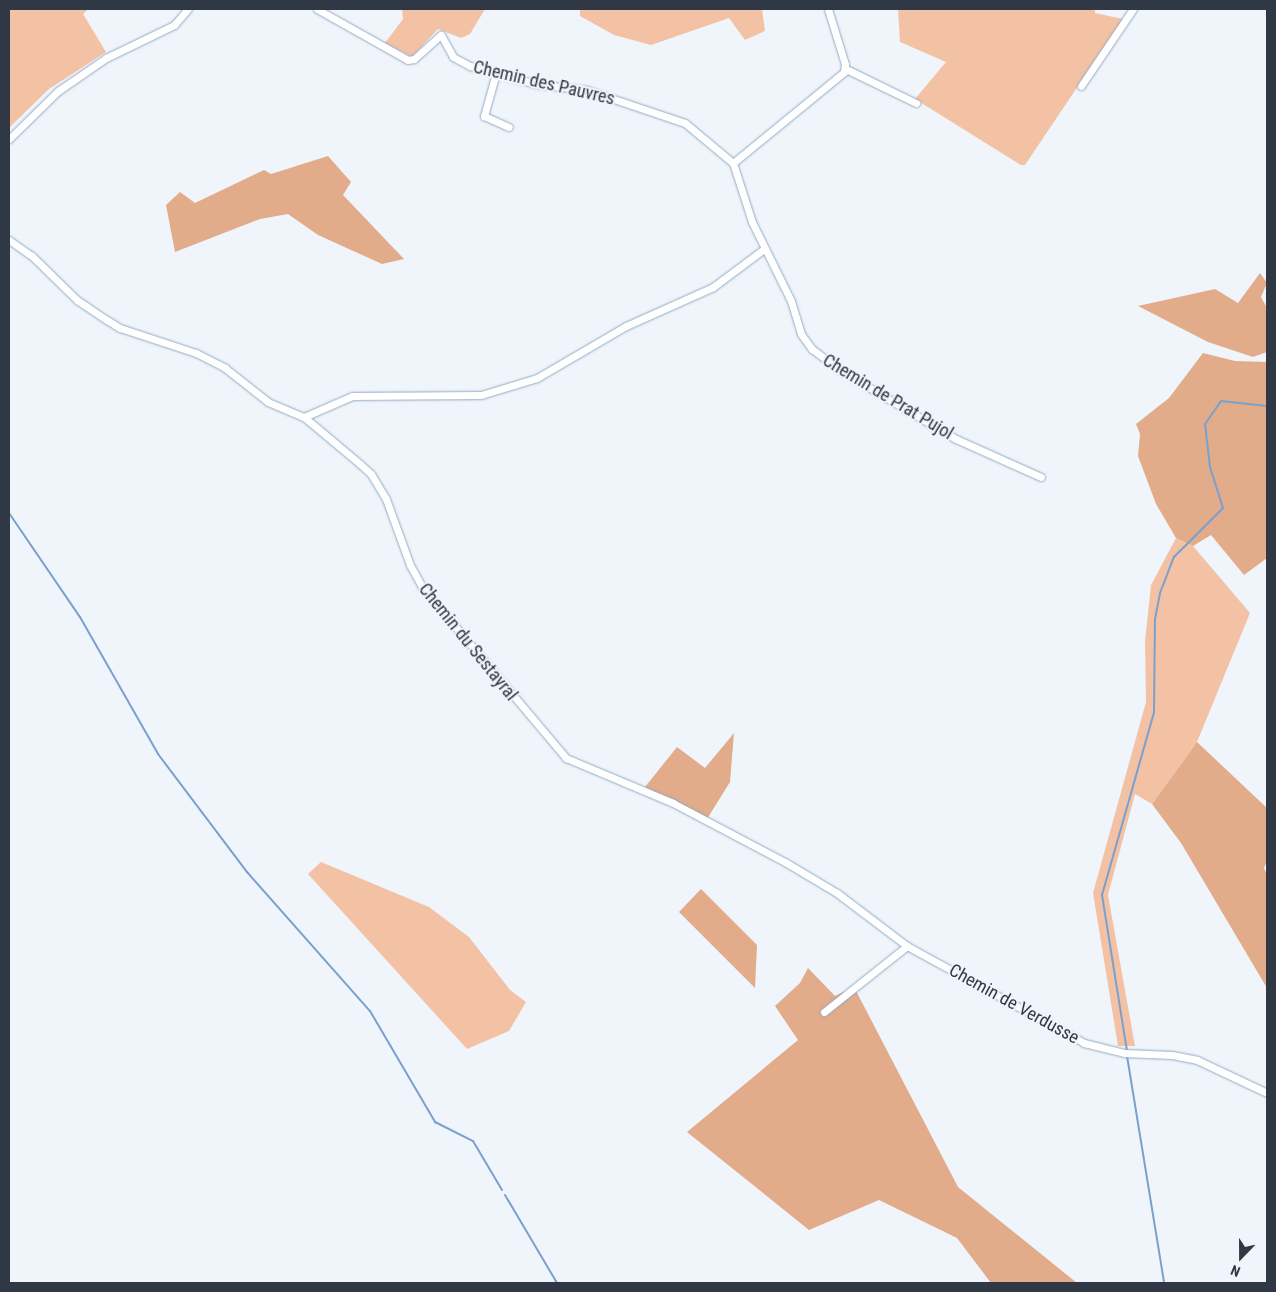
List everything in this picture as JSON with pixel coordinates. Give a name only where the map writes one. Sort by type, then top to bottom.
[{"type":"street","points":[[9,138],[58,91],[106,58],[174,26],[188,9]]},
{"type":"street","name":"Chemin des Pauvres","points":[[317,9],[408,60],[414,59],[442,35],[455,59],[536,84],[587,90],[660,113],[685,123],[704,136],[733,163]]},
{"type":"street","points":[[828,9],[846,69],[916,104]]},
{"type":"street","points":[[1081,86],[1133,9]]},
{"type":"street","points":[[733,163],[846,69]]},
{"type":"street","points":[[496,73],[484,116],[509,127]]},
{"type":"street","name":"Chemin de Prat Pujol","points":[[733,163],[764,249],[791,301],[801,334],[818,354],[956,438],[1041,477]]},
{"type":"street","name":"Chemin du Sestayral","points":[[9,240],[32,256],[77,300],[107,320],[212,360],[237,376],[268,402],[304,418],[371,474],[386,499],[410,565],[422,587],[566,758],[673,803],[785,862],[837,893],[907,946]]},
{"type":"street","points":[[304,418],[352,396],[481,395],[537,378],[626,326],[713,287],[764,249]]},
{"type":"street","points":[[824,1012],[907,946]]},
{"type":"street","name":"Chemin de Verdusse","points":[[907,946],[1084,1043],[1128,1053],[1172,1054],[1197,1060],[1267,1092]]},
{"type":"shaded area","points":[[9,9],[88,9],[83,14],[106,52],[49,89],[9,128]]},
{"type":"shaded area","points":[[402,9],[485,9],[470,34],[461,38],[438,29],[412,57],[385,43],[403,19]]},
{"type":"shaded area","points":[[580,9],[762,9],[765,31],[745,40],[729,18],[651,45],[614,35],[580,16]]},
{"type":"shaded area","points":[[898,9],[1095,9],[1095,13],[1123,19],[1025,165],[1021,165],[915,99],[946,62],[900,42]]},
{"type":"shaded area","points":[[328,156],[351,182],[343,195],[404,259],[382,264],[318,235],[288,214],[260,219],[175,252],[166,205],[180,192],[195,203],[264,170],[271,174]]},
{"type":"shaded area","points":[[1260,273],[1267,283],[1261,297],[1267,308],[1267,352],[1253,357],[1208,342],[1138,306],[1215,289],[1238,303]]},
{"type":"shaded area","points":[[1203,353],[1235,361],[1267,362],[1267,558],[1244,575],[1211,535],[1193,546],[1176,538],[1156,504],[1138,456],[1140,434],[1136,424],[1169,398]]},
{"type":"shaded area","points":[[1176,538],[1193,546],[1250,613],[1197,742],[1152,804],[1135,794],[1108,895],[1135,1046],[1118,1046],[1093,893],[1146,702],[1145,641],[1151,585]]},
{"type":"shaded area","points":[[734,733],[730,782],[707,819],[645,787],[677,747],[705,768]]},
{"type":"shaded area","points":[[1197,742],[1267,808],[1267,861],[1264,868],[1267,875],[1267,988],[1181,843],[1152,804]]},
{"type":"shaded area","points":[[321,862],[429,907],[469,937],[510,990],[526,1002],[509,1031],[467,1049],[308,874]]},
{"type":"shaded area","points":[[701,889],[757,945],[755,988],[679,912]]},
{"type":"shaded area","points":[[808,968],[835,996],[854,987],[958,1187],[1077,1283],[991,1283],[957,1238],[879,1200],[809,1230],[687,1132],[798,1040],[775,1006],[800,983]]},
{"type":"waterway","points":[[1127,1051],[1102,895],[1154,712],[1155,619],[1160,593],[1174,557],[1223,508],[1210,467],[1205,424],[1221,401],[1267,406]]},
{"type":"waterway","points":[[9,513],[80,617],[158,754],[247,872],[370,1011],[435,1122],[473,1141],[502,1190]]},
{"type":"waterway","points":[[1127,1056],[1164,1283]]},
{"type":"waterway","points":[[505,1195],[557,1283]]}]
